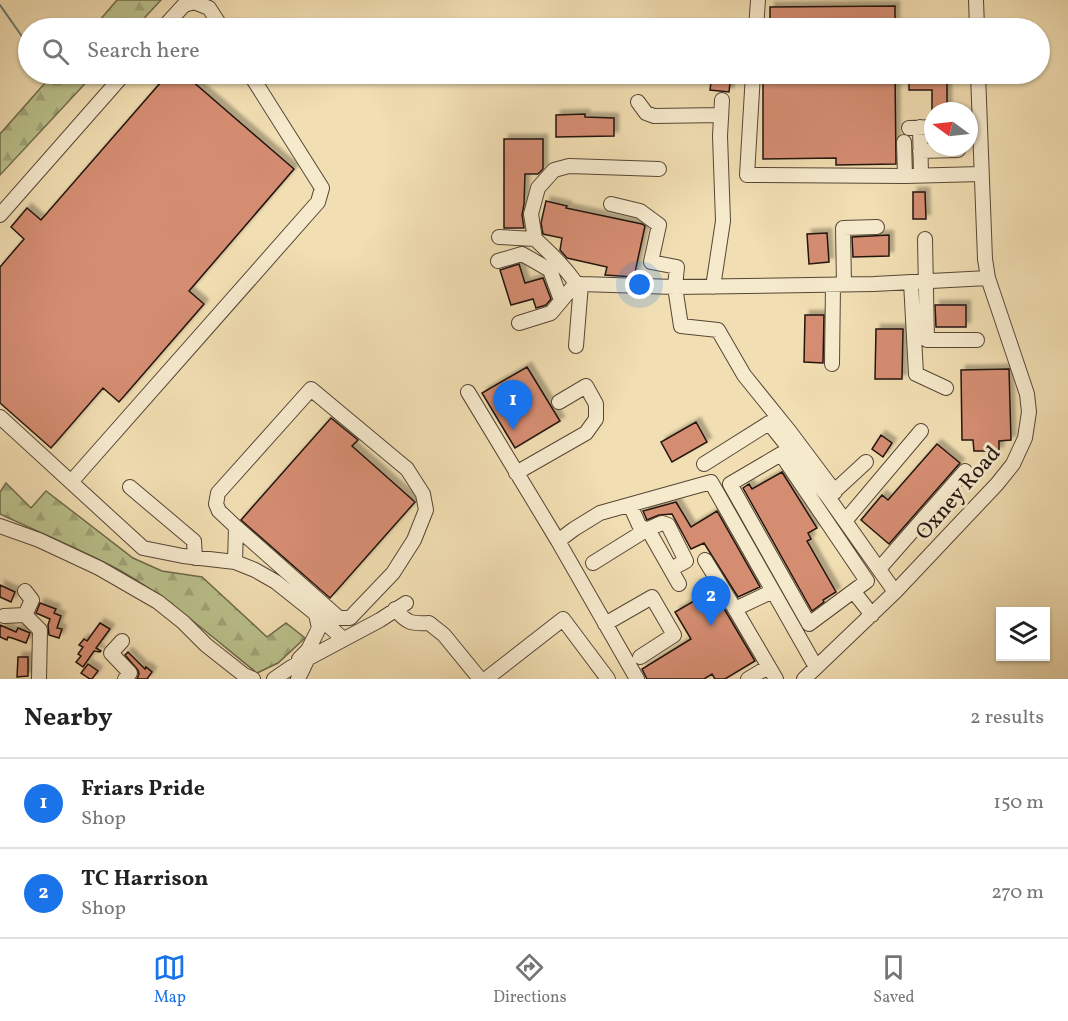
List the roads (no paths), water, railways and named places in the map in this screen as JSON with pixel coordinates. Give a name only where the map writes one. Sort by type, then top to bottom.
[{"type":"street","points":[[757,18],[758,0]]},
{"type":"street","points":[[976,0],[976,18]]},
{"type":"street","points":[[172,18],[184,5],[195,2],[209,8],[216,18]]},
{"type":"street","points":[[0,215],[115,84]]},
{"type":"street","points":[[71,482],[318,202],[322,188],[256,84]]},
{"type":"street","points":[[752,84],[747,174],[905,176],[981,174]]},
{"type":"street","name":"Oxney Road","points":[[804,679],[895,592],[997,484],[1013,464],[1025,438],[1029,412],[1027,394],[988,278],[985,259],[978,84]]},
{"type":"street","points":[[713,287],[723,221],[720,136],[722,100]]},
{"type":"street","points":[[638,102],[646,113],[654,116],[721,115]]},
{"type":"street","points":[[921,127],[921,176]]},
{"type":"street","points":[[904,142],[905,176]]},
{"type":"street","points":[[920,151],[924,151]]},
{"type":"street","points":[[659,169],[569,166],[554,170],[538,188],[531,214],[535,239],[579,283],[713,287],[988,278]]},
{"type":"street","points":[[611,204],[640,211],[658,225],[651,262],[677,267],[675,287],[681,326],[718,330],[744,375],[790,432],[832,495],[845,521],[895,592]]},
{"type":"street","points":[[832,364],[843,228],[877,227]]},
{"type":"street","points":[[499,237],[535,239]]},
{"type":"street","points":[[925,239],[927,340],[977,340]]},
{"type":"street","points":[[498,261],[522,255],[550,270],[561,300]]},
{"type":"street","points":[[911,282],[916,374],[946,388]]},
{"type":"street","points":[[519,322],[551,313],[579,283]]},
{"type":"street","points":[[576,346],[579,283]]},
{"type":"street","points":[[516,473],[586,433],[596,419],[596,404],[586,386],[559,402]]},
{"type":"street","points":[[235,562],[236,527],[219,511],[216,504],[218,493],[311,389],[407,470],[423,494],[426,510],[414,540],[393,573],[350,618],[339,618],[236,527]]},
{"type":"street","points":[[468,392],[558,541],[637,679]]},
{"type":"street","points":[[0,417],[143,548],[189,557],[235,562],[255,570],[276,582],[343,639]]},
{"type":"street","points":[[704,464],[769,423],[832,495]]},
{"type":"street","points":[[845,521],[921,431]]},
{"type":"street","points":[[781,454],[867,581],[854,592],[809,624],[730,484],[781,454]]},
{"type":"street","points":[[832,495],[866,462]]},
{"type":"street","points":[[879,569],[965,471]]},
{"type":"street","points":[[558,541],[600,513],[711,482],[816,667]]},
{"type":"street","points":[[130,487],[194,541],[189,557]]},
{"type":"street","points":[[630,505],[639,525],[650,533],[679,584]]},
{"type":"street","points":[[593,563],[646,530],[662,523],[668,525],[686,561],[670,569]]},
{"type":"street","points":[[0,526],[39,540],[99,568],[158,602],[183,621],[206,645],[232,679]]},
{"type":"street","points":[[705,560],[776,679]]},
{"type":"street","points":[[25,591],[32,600],[25,615]]},
{"type":"street","points":[[735,609],[773,591]]},
{"type":"street","points":[[854,592],[872,615]]},
{"type":"street","points":[[605,624],[652,597],[674,635],[640,657]]},
{"type":"street","points":[[274,679],[294,674],[308,658],[380,620],[400,606],[405,621],[417,624],[429,623],[444,635],[480,679]]},
{"type":"street","points":[[294,674],[319,628],[316,614]]},
{"type":"street","points":[[4,616],[25,615],[40,630],[39,679]]},
{"type":"street","points":[[486,679],[563,619],[608,679]]},
{"type":"street","points":[[122,641],[111,653],[127,676]]},
{"type":"street","points":[[206,645],[244,675],[253,679]]},
{"type":"street","points":[[748,679],[768,667]]},
{"type":"waterway","points":[[0,5],[18,31]]},
{"type":"place","name":"Friars Pride","points":[[513,430]]},
{"type":"place","name":"TC Harrison","points":[[711,626]]}]
